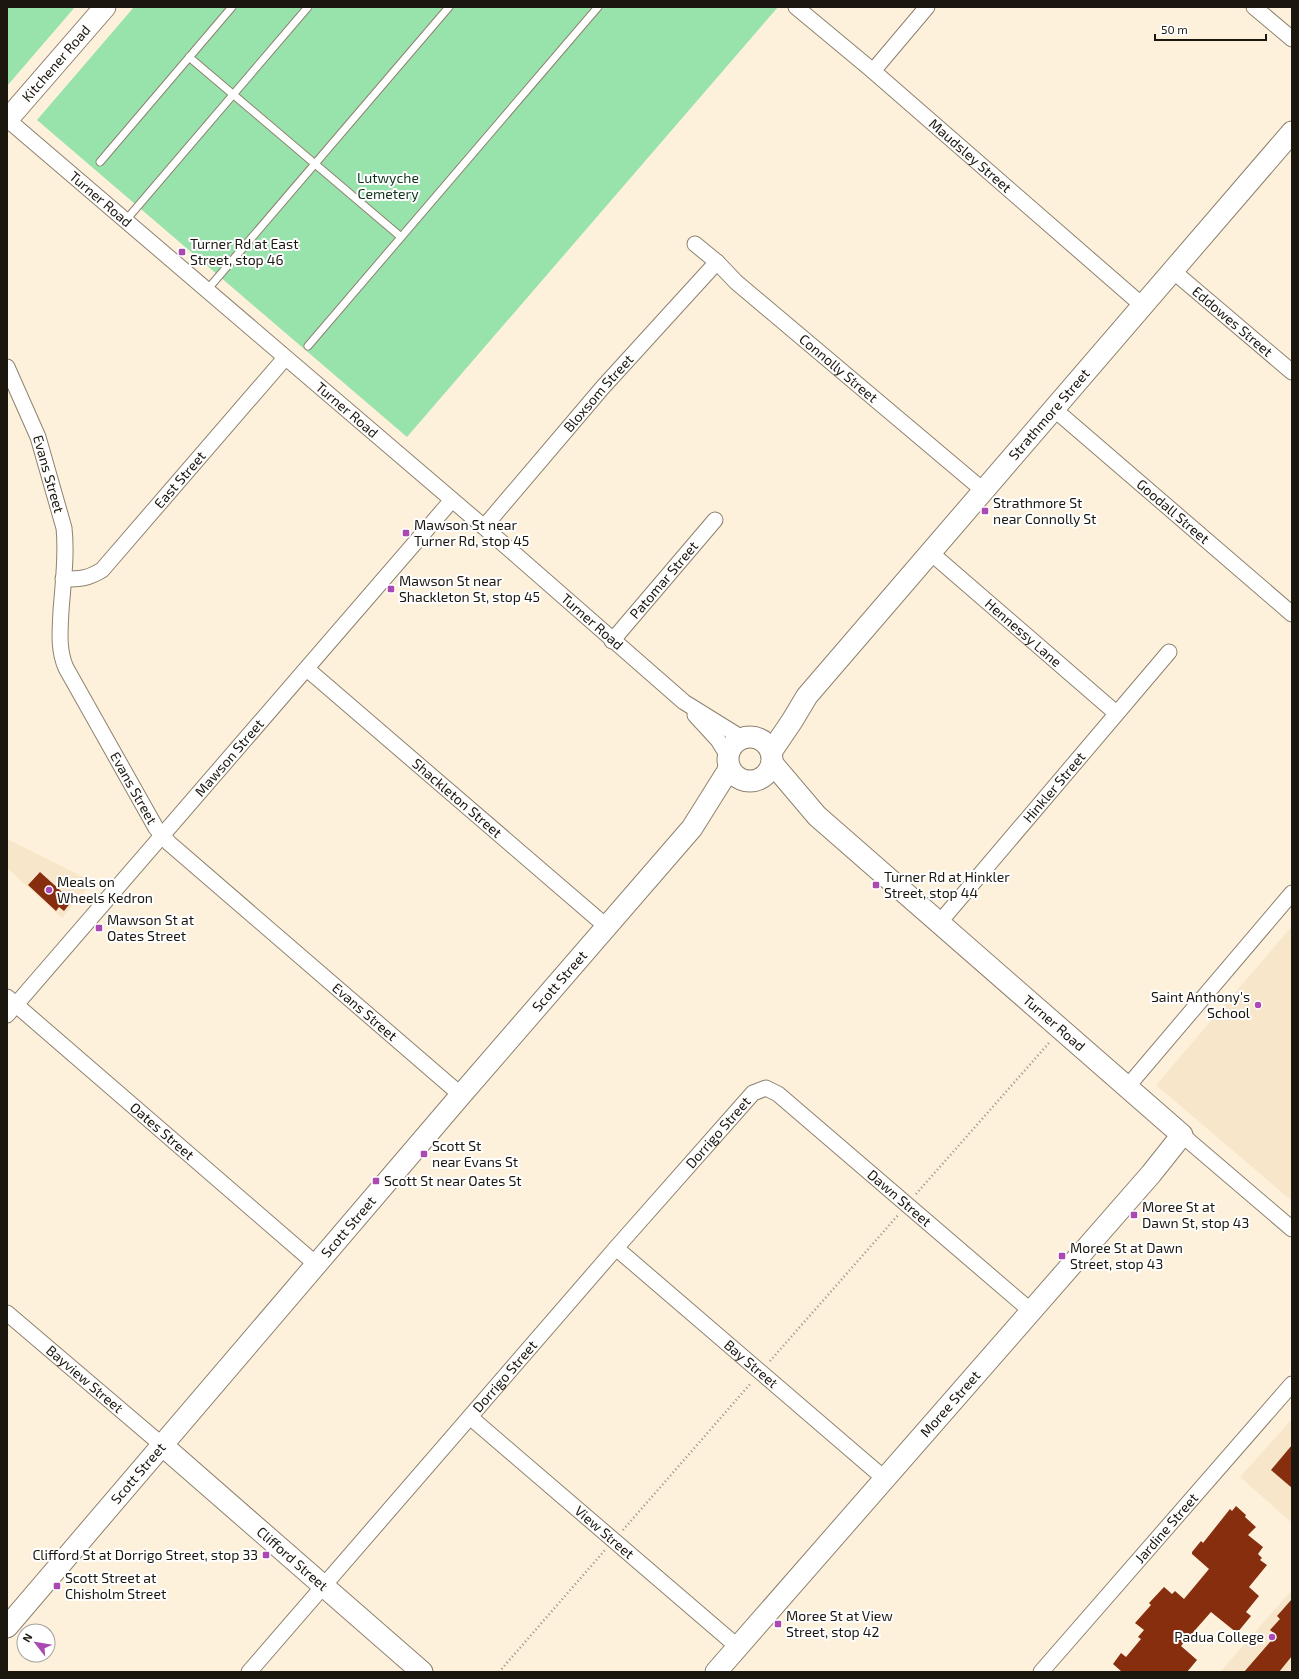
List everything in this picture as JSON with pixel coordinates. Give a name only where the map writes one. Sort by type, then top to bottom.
[{"type":"street","name":"Kitchener Road","points":[[7,120],[105,7]]},
{"type":"street","name":"Maudsley Street","points":[[796,7],[873,71],[1143,306]]},
{"type":"street","points":[[873,71],[927,7]]},
{"type":"street","points":[[1254,7],[1292,40]]},
{"type":"street","name":"Turner Road","points":[[7,120],[484,527],[612,641],[684,702],[718,740],[739,772],[775,790],[817,816],[1128,1086],[1182,1135],[1292,1229]]},
{"type":"street","name":"Strathmore Street","points":[[771,758],[807,696],[1292,132]]},
{"type":"street","name":"Connolly Street","points":[[695,244],[717,262],[736,282],[984,491]]},
{"type":"street","name":"Bloxsom Street","points":[[484,527],[603,387],[717,262]]},
{"type":"street","name":"Eddowes Street","points":[[1173,271],[1292,372]]},
{"type":"street","name":"East Street","points":[[63,578],[83,579],[102,570],[285,358]]},
{"type":"street","name":"Evans Street","points":[[7,367],[38,436],[59,510],[66,543],[60,628],[61,658],[162,836],[461,1095]]},
{"type":"street","name":"Goodall Street","points":[[1054,410],[1292,614]]},
{"type":"street","name":"Mawson Street","points":[[10,1006],[162,836],[452,500]]},
{"type":"street","name":"Patomar Street","points":[[612,641],[715,520]]},
{"type":"street","name":"Hennessy Lane","points":[[931,552],[1116,713]]},
{"type":"street","name":"Hinkler Street","points":[[939,923],[1169,652]]},
{"type":"street","name":"Shackleton Street","points":[[307,669],[607,927]]},
{"type":"street","name":"Strathmore Street","points":[[748,738],[769,728],[783,714],[807,696]]},
{"type":"street","name":"Turner Road","points":[[684,702],[748,738],[762,740],[767,746],[771,758],[817,816]]},
{"type":"street","points":[[748,738],[733,745],[739,772],[766,774],[771,758]]},
{"type":"street","name":"Scott Street","points":[[9,1621],[692,828],[720,807],[739,772]]},
{"type":"street","points":[[1128,1086],[1292,893]]},
{"type":"street","name":"Oates Street","points":[[10,1006],[317,1265]]},
{"type":"street","name":"Dawn Street","points":[[766,1088],[778,1094],[1031,1311]]},
{"type":"street","name":"Dorrigo Street","points":[[249,1672],[616,1248],[754,1093],[766,1088]]},
{"type":"street","name":"Moree Street","points":[[716,1672],[1151,1174],[1182,1135]]},
{"type":"street","name":"Bay Street","points":[[616,1248],[885,1479]]},
{"type":"street","name":"Bayview Street","points":[[7,1313],[162,1445]]},
{"type":"street","name":"Jardine Street","points":[[1041,1672],[1292,1384]]},
{"type":"street","name":"View Street","points":[[470,1417],[738,1647]]},
{"type":"street","name":"Clifford Street","points":[[162,1445],[422,1672]]},
{"type":"lane","points":[[100,162],[232,7]]},
{"type":"lane","points":[[126,220],[308,7]]},
{"type":"lane","points":[[207,290],[449,7]]},
{"type":"lane","points":[[308,346],[598,7]]},
{"type":"lane","points":[[190,57],[401,237]]},
{"type":"path","points":[[499,1672],[1049,1043]]},
{"type":"shaded area","points":[[7,839],[93,882],[62,918],[7,868]]},
{"type":"shaded area","name":"Saint Anthony's School","points":[[1292,926],[1292,1201],[1156,1085]]},
{"type":"shaded area","points":[[1292,1419],[1292,1523],[1240,1477]]},
{"type":"shaded area","name":"Padua College","points":[[1292,1590],[1292,1672],[1220,1672],[1282,1601]]},
{"type":"green space","points":[[7,7],[75,7],[7,86]]},
{"type":"green space","name":"Lutwyche Cemetery","points":[[134,7],[778,7],[407,437],[37,120]]},
{"type":"building","name":"Meals on Wheels Kedron","points":[[40,872],[72,901],[64,911],[59,907],[56,911],[28,885]]},
{"type":"building","points":[[1292,1445],[1292,1488],[1271,1470]]},
{"type":"building","points":[[1236,1506],[1256,1527],[1248,1535],[1263,1547],[1258,1554],[1262,1558],[1260,1560],[1267,1565],[1249,1587],[1259,1596],[1246,1612],[1251,1616],[1237,1633],[1211,1612],[1181,1646],[1197,1660],[1187,1672],[1122,1672],[1113,1664],[1121,1653],[1126,1657],[1141,1639],[1138,1637],[1144,1630],[1135,1623],[1151,1605],[1149,1603],[1164,1587],[1172,1594],[1175,1591],[1184,1599],[1209,1569],[1192,1554],[1192,1552],[1201,1541],[1203,1543],[1230,1509],[1232,1511]]},
{"type":"building","points":[[1292,1599],[1292,1656],[1279,1672],[1244,1672],[1276,1635],[1270,1630],[1280,1619],[1277,1616]]},
{"type":"place","name":"Turner Rd at East Street, stop 46","points":[[182,252]]},
{"type":"place","name":"Strathmore St near Connolly St","points":[[985,511]]},
{"type":"place","name":"Mawson St near Turner Rd, stop 45","points":[[406,533]]},
{"type":"place","name":"Mawson St near Shackleton St, stop 45","points":[[391,589]]},
{"type":"place","name":"Turner Rd at Hinkler Street, stop 44","points":[[876,885]]},
{"type":"place","name":"Meals on Wheels Kedron","points":[[49,890]]},
{"type":"place","name":"Mawson St at Oates Street","points":[[99,928]]},
{"type":"place","name":"Saint Anthony's School","points":[[1258,1005]]},
{"type":"place","name":"Scott St near Evans St","points":[[424,1154]]},
{"type":"place","name":"Scott St near Oates St","points":[[376,1181]]},
{"type":"place","name":"Moree St at Dawn St, stop 43","points":[[1134,1215]]},
{"type":"place","name":"Moree St at Dawn Street, stop 43","points":[[1062,1256]]},
{"type":"place","name":"Clifford St at Dorrigo Street, stop 33","points":[[266,1555]]},
{"type":"place","name":"Scott Street at Chisholm Street","points":[[57,1586]]},
{"type":"place","name":"Moree St at View Street, stop 42","points":[[778,1624]]},
{"type":"place","name":"Padua College","points":[[1272,1637]]}]
